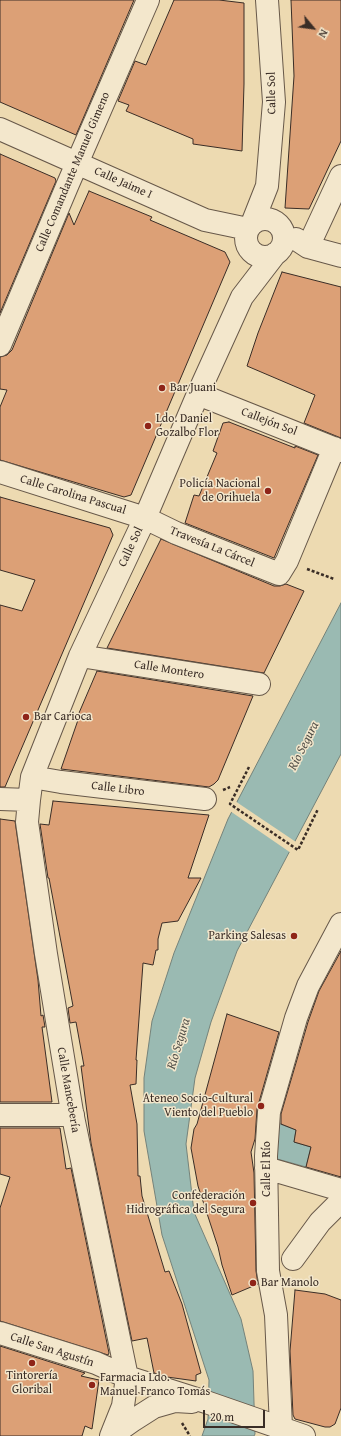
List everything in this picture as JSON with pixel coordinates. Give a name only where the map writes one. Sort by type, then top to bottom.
[{"type":"street","name":"Calle Comandante Manuel Gimeno","points":[[0,345],[77,162],[148,0]]},
{"type":"street","name":"Calle Sol","points":[[242,297],[250,234],[267,186],[274,102],[267,0]]},
{"type":"street","name":"Calle Jaime I","points":[[0,129],[205,220],[250,234]]},
{"type":"street","points":[[308,247],[341,176]]},
{"type":"street","name":"Calle Sol","points":[[267,186],[278,226]]},
{"type":"street","points":[[308,247],[277,252],[270,256],[258,256],[253,253],[250,234],[264,220],[278,226],[308,247],[341,256]]},
{"type":"street","points":[[277,252],[283,239],[278,226]]},
{"type":"street","name":"Calle Sol","points":[[29,800],[32,777],[80,656],[145,518],[198,394],[242,297],[277,252]]},
{"type":"street","name":"Callejón Sol","points":[[198,394],[337,449]]},
{"type":"street","points":[[283,567],[337,449]]},
{"type":"street","name":"Calle Carolina Pascual","points":[[0,472],[145,518]]},
{"type":"street","name":"Travesía La Cárcel","points":[[145,518],[176,533],[283,567]]},
{"type":"street","name":"Calle Montero","points":[[80,656],[259,684]]},
{"type":"street","name":"Calle Libro","points":[[32,777],[61,782],[204,799]]},
{"type":"street","points":[[0,798],[29,800]]},
{"type":"street","name":"Calle Mancebería","points":[[29,800],[27,822],[54,1007],[72,1115],[126,1377],[123,1406],[112,1436]]},
{"type":"street","name":"Calle El Río","points":[[272,1424],[276,1315],[268,1271],[266,1144],[269,1112],[289,1040],[308,986],[341,924]]},
{"type":"street","points":[[0,1115],[72,1115]]},
{"type":"street","points":[[266,1168],[341,1190]]},
{"type":"street","points":[[294,1259],[320,1222],[341,1201]]},
{"type":"street","name":"Calle San Agustín","points":[[0,1333],[96,1363],[126,1377],[206,1402],[304,1436]]},
{"type":"street","points":[[112,1436],[154,1407],[175,1401],[206,1402]]},
{"type":"path","points":[[283,567],[334,579]]},
{"type":"path","points":[[249,767],[230,804],[298,850],[318,809]]},
{"type":"water","name":"Río Segura","points":[[341,603],[341,754],[237,951],[211,1022],[195,1078],[186,1144],[194,1212],[241,1319],[253,1371],[255,1434],[254,1436],[202,1436],[208,1419],[209,1380],[162,1235],[144,1131],[144,1078],[152,1021],[174,953],[228,819]]},
{"type":"water","points":[[275,1122],[296,1130],[294,1142],[311,1147],[306,1167],[270,1157]]},
{"type":"pier","points":[[235,801],[296,842],[291,853],[230,811]]},
{"type":"building","points":[[0,0],[134,0],[76,135],[0,102]]},
{"type":"building","points":[[174,0],[219,0],[244,3],[242,151],[193,144],[193,139],[126,111],[129,105],[118,101],[135,61],[146,65]]},
{"type":"building","points":[[291,0],[341,0],[341,141],[309,209],[285,208],[294,76]]},
{"type":"building","points":[[0,154],[55,178],[56,181],[0,313]]},
{"type":"building","points":[[89,191],[152,217],[150,220],[225,252],[230,262],[131,495],[124,497],[0,460],[0,407],[7,390],[0,389],[0,357],[7,355],[12,350],[69,213],[74,225]]},
{"type":"building","points":[[282,272],[341,287],[341,438],[304,423],[315,395],[247,366],[258,333]]},
{"type":"building","name":"Policía Nacional de Orihuela","points":[[229,422],[295,448],[295,446],[318,455],[274,558],[185,523],[194,495],[199,496],[217,453],[213,451],[223,423]]},
{"type":"building","points":[[0,497],[110,528],[113,535],[5,787],[0,787],[0,605],[22,611],[35,580],[0,570]]},
{"type":"building","points":[[161,539],[274,586],[286,584],[304,591],[264,673],[107,648]]},
{"type":"building","points":[[97,671],[253,696],[218,780],[209,787],[61,769],[78,720],[76,720]]},
{"type":"building","points":[[53,801],[209,815],[188,878],[201,878],[178,921],[162,923],[158,939],[158,950],[156,950],[153,965],[143,963],[136,1060],[136,1084],[130,1085],[137,1124],[138,1176],[140,1176],[142,1196],[165,1272],[169,1271],[182,1304],[201,1373],[196,1375],[196,1381],[167,1377],[154,1373],[147,1338],[132,1341],[91,1143],[81,1066],[84,1066],[76,1022],[70,1023],[68,1008],[73,1006],[48,878],[40,824],[49,825]]},
{"type":"building","points":[[0,819],[15,821],[38,980],[41,1016],[43,1015],[45,1027],[42,1027],[52,1102],[0,1102]]},
{"type":"building","points":[[341,951],[341,1177],[306,1167],[311,1147],[294,1142],[296,1130],[281,1124],[281,1114],[308,1022],[319,991]]},
{"type":"building","points":[[227,1014],[279,1032],[257,1109],[255,1139],[251,1152],[254,1173],[256,1271],[258,1284],[232,1295],[198,1186],[191,1148],[194,1129],[197,1124]]},
{"type":"building","points":[[0,1128],[60,1128],[66,1169],[71,1168],[109,1353],[108,1355],[0,1321],[0,1208],[10,1177],[0,1174]]},
{"type":"building","points":[[295,1290],[325,1294],[341,1300],[341,1408],[335,1424],[330,1427],[295,1419],[293,1415],[290,1351]]},
{"type":"building","points":[[0,1346],[85,1373],[81,1376],[99,1380],[92,1429],[85,1426],[82,1436],[0,1436]]},
{"type":"place","name":"Bar Juani","points":[[162,388]]},
{"type":"place","name":"Ldo. Daniel Gozalbo Flor","points":[[148,426]]},
{"type":"place","name":"Policía Nacional de Orihuela","points":[[268,491]]},
{"type":"place","name":"Bar Carioca","points":[[26,717]]},
{"type":"place","name":"Parking Salesas","points":[[294,936]]},
{"type":"place","name":"Ateneo Socio-Cultural Viento del Pueblo","points":[[261,1106]]},
{"type":"place","name":"Confederación Hidrográfica del Segura","points":[[253,1203]]},
{"type":"place","name":"Bar Manolo","points":[[253,1283]]},
{"type":"place","name":"Tintorería Gloribal","points":[[32,1363]]},
{"type":"place","name":"Farmacia Ldo. Manuel Franco Tomás","points":[[92,1385]]}]
